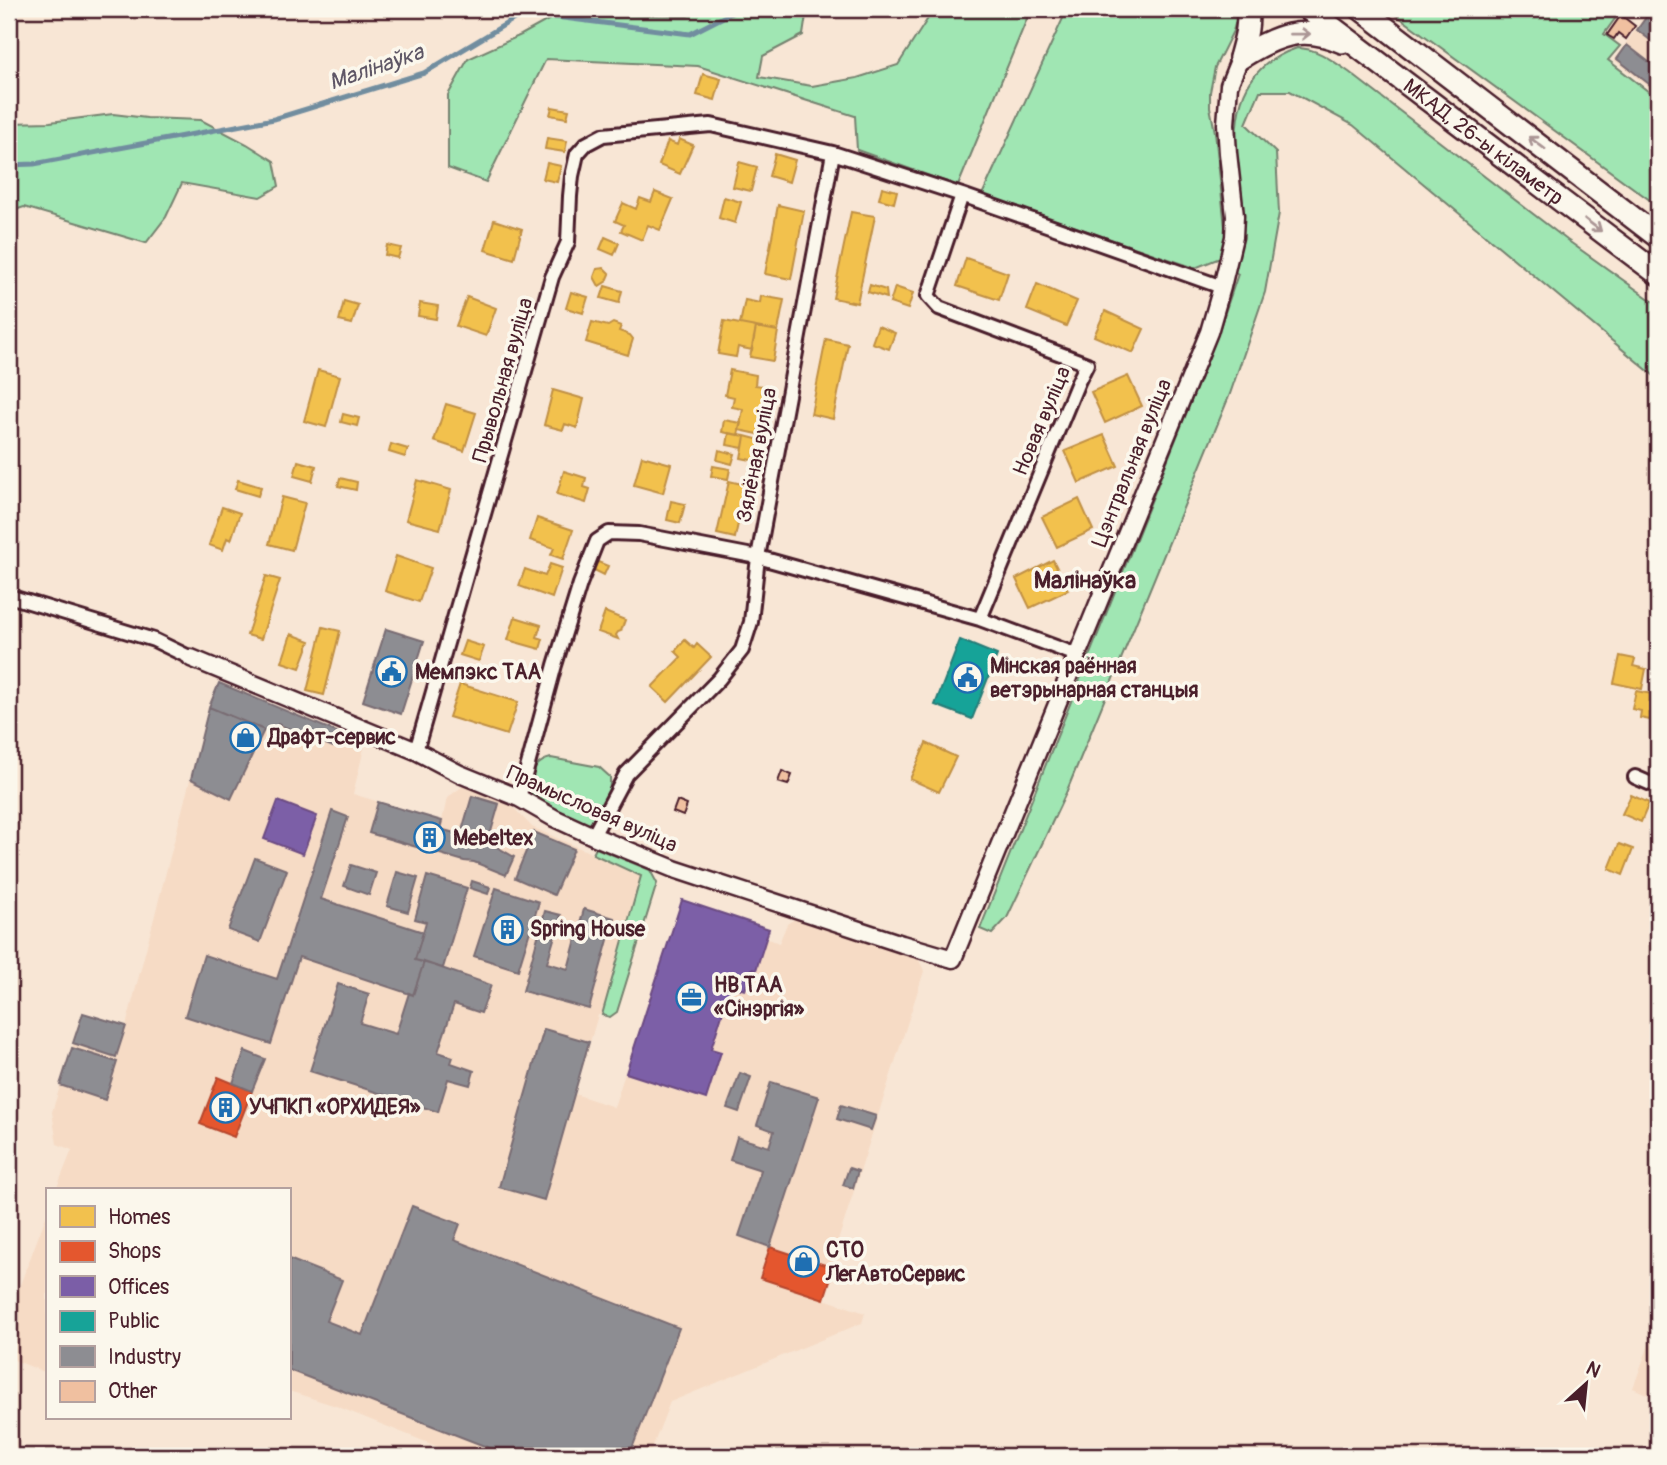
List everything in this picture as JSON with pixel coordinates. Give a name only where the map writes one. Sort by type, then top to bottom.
[{"type":"highway","points":[[1240,58],[1249,18],[1247,9]]},
{"type":"highway","name":"МКАД, 26-ы кіламетр","points":[[1308,9],[1658,274]]},
{"type":"highway","name":"МКАД, 26-ы кіламетр","points":[[1361,9],[1658,237]]},
{"type":"highway","points":[[1240,58],[1260,45],[1288,34],[1303,32],[1334,38],[1363,51]]},
{"type":"street","name":"Цэнтральная вуліца","points":[[984,888],[1209,332],[1234,237],[1227,102],[1229,85],[1240,58]]},
{"type":"street","name":"Прывольная вуліца","points":[[416,751],[552,277],[568,243],[572,176],[577,154],[586,144],[603,135],[710,125],[832,153]]},
{"type":"street","points":[[832,153],[962,195],[1222,287]]},
{"type":"street","name":"Зялёная вуліца","points":[[593,836],[626,774],[719,679],[742,650],[751,622],[758,557],[832,153]]},
{"type":"street","name":"Новая вуліца","points":[[962,195],[928,296],[939,308],[1087,364],[980,619]]},
{"type":"street","points":[[519,798],[580,584],[597,541],[609,533],[639,534],[758,557],[980,619],[1077,655]]},
{"type":"street","points":[[9,596],[154,640],[191,658]]},
{"type":"street","name":"Прамысловая вуліца","points":[[191,658],[416,751],[460,774],[519,798],[593,836],[679,871],[902,944],[954,959],[984,888]]},
{"type":"street","points":[[1635,776],[1658,787]]},
{"type":"shaded area","points":[[1648,12],[1658,18],[1658,94],[1614,60]]},
{"type":"shaded area","points":[[219,683],[365,744],[353,794],[442,821],[447,798],[463,786],[506,800],[532,827],[641,875],[602,1015],[598,1015],[575,1094],[614,1107],[682,900],[769,929],[766,938],[779,943],[787,924],[800,920],[919,960],[924,971],[830,1266],[834,1268],[824,1299],[865,1313],[862,1323],[670,1402],[649,1456],[461,1456],[336,1406],[290,1391],[290,1188],[57,1188],[72,1150],[57,1144],[52,1112],[83,1013],[126,1026],[209,707]]},
{"type":"shaded area","points":[[46,1217],[46,1373],[9,1358],[9,1314]]},
{"type":"shaded area","points":[[1658,1320],[1658,1399],[1633,1388]]},
{"type":"green space","points":[[568,9],[614,15],[687,16],[706,9],[807,9],[803,35],[763,56],[759,77],[812,86],[857,78],[898,65],[934,9],[1031,9],[958,186],[857,150],[855,116],[698,66],[546,59],[486,182],[448,168],[448,95],[468,59],[521,35]]},
{"type":"green space","points":[[1057,9],[1238,9],[1233,31],[1215,67],[1210,92],[1226,237],[1220,258],[1195,268],[982,195],[1065,14]]},
{"type":"green space","points":[[1388,9],[1622,9],[1604,34],[1620,46],[1608,60],[1658,99],[1658,206]]},
{"type":"green space","points":[[1297,48],[1318,53],[1349,72],[1567,240],[1658,305],[1658,379],[1353,125],[1290,91],[1260,91],[1246,124],[1276,153],[1279,213],[1265,292],[1230,394],[1066,793],[1007,918],[992,934],[980,929],[1216,339],[1238,274],[1233,271],[1238,218],[1236,138],[1238,115],[1244,94],[1255,75],[1272,60]]},
{"type":"green space","points":[[113,114],[201,120],[274,161],[279,186],[260,197],[182,183],[166,217],[146,243],[24,207],[9,212],[9,123],[50,122]]},
{"type":"green space","points":[[551,758],[599,767],[610,777],[605,804],[588,825],[534,798],[528,789],[537,766]]},
{"type":"green space","points":[[596,848],[650,870],[657,883],[617,1012],[610,1017],[602,1015],[641,876],[593,854]]},
{"type":"building: Homes","points":[[703,74],[721,79],[715,100],[697,95]]},
{"type":"building: Homes","points":[[552,107],[569,110],[567,118],[550,115]]},
{"type":"building: Homes","points":[[547,138],[567,141],[565,152],[545,149]]},
{"type":"building: Homes","points":[[679,139],[693,145],[680,174],[659,165],[668,141],[677,145]]},
{"type":"building: Homes","points":[[775,154],[795,160],[789,182],[769,176]]},
{"type":"building: Homes","points":[[739,162],[757,167],[751,191],[733,187]]},
{"type":"building: Homes","points":[[547,163],[561,166],[557,182],[543,179]]},
{"type":"building: Homes","points":[[882,187],[897,191],[894,203],[879,199]]},
{"type":"building: Homes","points":[[655,192],[673,199],[660,230],[648,225],[642,240],[621,231],[624,225],[615,221],[623,203],[636,209],[640,198],[651,202]]},
{"type":"building: Homes","points":[[724,197],[741,202],[735,223],[719,218]]},
{"type":"building: Homes","points":[[778,205],[804,211],[791,279],[765,274]]},
{"type":"building: Homes","points":[[851,212],[875,216],[857,303],[833,298]]},
{"type":"building: Homes","points":[[494,220],[522,229],[514,259],[485,250]]},
{"type":"building: Homes","points":[[605,237],[619,243],[614,255],[600,249]]},
{"type":"building: Homes","points":[[387,245],[401,248],[398,258],[385,255]]},
{"type":"building: Homes","points":[[966,258],[1008,273],[999,300],[957,286]]},
{"type":"building: Homes","points":[[604,268],[610,274],[607,281],[599,286],[594,277],[597,269]]},
{"type":"building: Homes","points":[[1037,284],[1077,301],[1066,326],[1027,310]]},
{"type":"building: Homes","points":[[870,285],[886,290],[887,298],[868,292]]},
{"type":"building: Homes","points":[[605,286],[622,291],[619,303],[601,298]]},
{"type":"building: Homes","points":[[895,287],[913,293],[908,309],[890,303]]},
{"type":"building: Homes","points":[[571,292],[588,297],[583,313],[566,308]]},
{"type":"building: Homes","points":[[761,296],[784,300],[778,331],[740,324],[745,300],[760,303]]},
{"type":"building: Homes","points":[[467,297],[496,308],[486,336],[456,326]]},
{"type":"building: Homes","points":[[344,301],[358,305],[352,324],[339,321]]},
{"type":"building: Homes","points":[[420,303],[438,306],[436,319],[418,316]]},
{"type":"building: Homes","points":[[1105,311],[1144,329],[1133,353],[1094,336]]},
{"type":"building: Homes","points":[[724,321],[756,327],[752,350],[738,347],[736,357],[718,354]]},
{"type":"building: Homes","points":[[592,322],[621,326],[619,331],[633,339],[628,355],[586,342]]},
{"type":"building: Homes","points":[[878,326],[895,333],[889,349],[872,343]]},
{"type":"building: Homes","points":[[756,327],[778,331],[773,361],[750,357]]},
{"type":"building: Homes","points":[[826,339],[848,344],[833,419],[811,414]]},
{"type":"building: Homes","points":[[318,370],[340,376],[326,427],[304,421]]},
{"type":"building: Homes","points":[[730,370],[756,375],[755,385],[763,386],[762,393],[774,395],[771,409],[763,408],[758,434],[739,430],[743,409],[732,407],[734,397],[725,395]]},
{"type":"building: Homes","points":[[1128,376],[1142,406],[1105,423],[1091,392]]},
{"type":"building: Homes","points":[[553,390],[584,399],[577,428],[565,424],[563,430],[544,425]]},
{"type":"building: Homes","points":[[446,404],[476,413],[464,451],[434,441]]},
{"type":"building: Homes","points":[[343,414],[359,418],[357,426],[341,422]]},
{"type":"building: Homes","points":[[724,420],[741,423],[738,435],[722,432]]},
{"type":"building: Homes","points":[[729,433],[745,436],[743,448],[727,445]]},
{"type":"building: Homes","points":[[1104,435],[1118,466],[1079,483],[1065,451]]},
{"type":"building: Homes","points":[[745,436],[760,440],[756,461],[741,458]]},
{"type":"building: Homes","points":[[391,444],[408,449],[405,457],[389,452]]},
{"type":"building: Homes","points":[[719,450],[735,454],[732,464],[717,460]]},
{"type":"building: Homes","points":[[642,456],[671,464],[663,493],[634,485]]},
{"type":"building: Homes","points":[[298,461],[316,466],[312,481],[294,476]]},
{"type":"building: Homes","points":[[713,466],[730,469],[728,479],[711,476]]},
{"type":"building: Homes","points":[[564,471],[586,478],[584,487],[590,489],[586,503],[557,494]]},
{"type":"building: Homes","points":[[340,478],[357,482],[356,490],[338,486]]},
{"type":"building: Homes","points":[[238,480],[261,487],[258,496],[235,489]]},
{"type":"building: Homes","points":[[417,480],[451,490],[440,529],[406,520]]},
{"type":"building: Homes","points":[[729,481],[746,485],[735,538],[717,534]]},
{"type":"building: Homes","points":[[282,497],[305,503],[292,550],[269,544]]},
{"type":"building: Homes","points":[[1079,499],[1093,530],[1057,547],[1042,517]]},
{"type":"building: Homes","points":[[671,501],[685,504],[680,523],[667,520]]},
{"type":"building: Homes","points":[[222,507],[240,513],[231,540],[227,538],[223,550],[209,545]]},
{"type":"building: Homes","points":[[537,518],[573,530],[563,559],[551,555],[554,548],[530,540]]},
{"type":"building: Homes","points":[[396,556],[431,568],[419,602],[385,591]]},
{"type":"building: Homes","points":[[593,560],[608,566],[604,575],[590,568]]},
{"type":"building: Homes","points":[[1053,560],[1068,590],[1030,608],[1016,579]]},
{"type":"building: Homes","points":[[550,564],[562,568],[552,598],[519,586],[525,569],[545,576]]},
{"type":"building: Homes","points":[[266,576],[280,580],[261,639],[247,635]]},
{"type":"building: Homes","points":[[605,612],[625,620],[621,631],[616,635],[618,639],[598,632]]},
{"type":"building: Homes","points":[[515,617],[541,625],[537,637],[543,639],[540,649],[508,640]]},
{"type":"building: Homes","points":[[323,627],[340,631],[324,695],[307,691]]},
{"type":"building: Homes","points":[[291,634],[310,641],[300,668],[282,662]]},
{"type":"building: Homes","points":[[685,640],[694,648],[697,644],[711,657],[668,702],[652,687],[681,657],[675,651]]},
{"type":"building: Homes","points":[[465,641],[484,647],[479,661],[460,655]]},
{"type":"building: Homes","points":[[1620,656],[1635,659],[1633,666],[1646,669],[1642,689],[1614,683]]},
{"type":"building: Homes","points":[[460,684],[518,702],[507,735],[449,717]]},
{"type":"building: Homes","points":[[1636,691],[1658,695],[1655,721],[1640,718],[1641,711],[1632,709]]},
{"type":"building: Homes","points":[[926,743],[956,757],[939,792],[910,779]]},
{"type":"building: Homes","points":[[1631,795],[1649,803],[1641,822],[1622,814]]},
{"type":"building: Homes","points":[[1619,844],[1633,849],[1623,875],[1609,869]]},
{"type":"building: Shops","name":"УЧПКП «ОРХИДЕЯ»","points":[[218,1077],[252,1091],[234,1137],[200,1124]]},
{"type":"building: Shops","points":[[770,1247],[834,1268],[824,1299],[760,1278]]},
{"type":"building: Offices","points":[[278,801],[317,816],[303,854],[264,839]]},
{"type":"building: Offices","points":[[682,900],[769,929],[756,970],[752,969],[745,990],[731,986],[711,1049],[721,1052],[706,1099],[626,1073]]},
{"type":"building: Public","name":"Мінская раённая ветэрынарная станцыя","points":[[960,640],[997,655],[972,719],[935,705]]},
{"type":"building: Industry","points":[[1649,13],[1658,20],[1658,46],[1637,30]]},
{"type":"building: Industry","points":[[1627,45],[1658,69],[1658,91],[1617,59]]},
{"type":"building: Industry","points":[[386,629],[424,641],[401,714],[363,701]]},
{"type":"building: Industry","points":[[219,683],[339,733],[333,747],[278,724],[274,734],[209,707]]},
{"type":"building: Industry","points":[[209,707],[264,730],[231,799],[191,779]]},
{"type":"building: Industry","points":[[472,796],[499,804],[488,842],[461,834]]},
{"type":"building: Industry","name":"Mebeltex","points":[[378,802],[442,821],[440,829],[488,842],[514,857],[506,875],[474,862],[369,833]]},
{"type":"building: Industry","points":[[332,811],[348,817],[321,899],[423,932],[415,960],[424,962],[413,995],[299,957],[271,1044],[185,1016],[204,955],[277,979]]},
{"type":"building: Industry","points":[[534,832],[574,849],[554,895],[515,878]]},
{"type":"building: Industry","points":[[255,858],[287,870],[260,942],[228,930]]},
{"type":"building: Industry","points":[[351,865],[376,873],[369,895],[344,886]]},
{"type":"building: Industry","points":[[397,872],[418,878],[408,912],[387,906]]},
{"type":"building: Industry","points":[[427,876],[467,888],[443,968],[415,960],[426,922],[415,919]]},
{"type":"building: Industry","points":[[472,881],[490,887],[488,894],[470,888]]},
{"type":"building: Industry","name":"Spring House","points":[[496,888],[539,902],[518,970],[474,956]]},
{"type":"building: Industry","points":[[584,909],[614,918],[589,1009],[523,991],[545,911],[561,915],[547,963],[568,969]]},
{"type":"building: Industry","points":[[424,962],[491,985],[481,1013],[454,1004],[438,1052],[453,1057],[451,1063],[474,1071],[470,1085],[448,1079],[438,1112],[310,1071],[338,984],[369,994],[360,1023],[396,1034],[409,993],[413,995]]},
{"type":"building: Industry","points":[[83,1013],[126,1026],[116,1057],[73,1043]]},
{"type":"building: Industry","points":[[544,1029],[589,1042],[544,1200],[499,1187]]},
{"type":"building: Industry","points":[[72,1048],[117,1062],[105,1100],[60,1085]]},
{"type":"building: Industry","points":[[245,1051],[265,1059],[252,1091],[233,1083]]},
{"type":"building: Industry","points":[[740,1073],[751,1077],[739,1112],[727,1108]]},
{"type":"building: Industry","points":[[771,1082],[819,1097],[770,1247],[739,1236],[761,1170],[730,1160],[737,1137],[769,1147],[774,1131],[757,1125]]},
{"type":"building: Industry","points":[[841,1105],[876,1116],[871,1130],[837,1119]]},
{"type":"building: Industry","points":[[849,1168],[858,1171],[853,1188],[843,1185]]},
{"type":"building: Industry","points":[[412,1206],[460,1224],[454,1240],[679,1328],[629,1456],[510,1456],[290,1370],[290,1259],[342,1280],[326,1321],[362,1335]]},
{"type":"building: Other","points":[[1621,15],[1635,26],[1626,39],[1618,33],[1614,39],[1607,35]]},
{"type":"building: Other","points":[[782,771],[792,775],[788,785],[778,782]]},
{"type":"building: Other","points":[[677,801],[687,805],[683,816],[673,812]]},
{"type":"waterway","name":"Малінаўка","points":[[9,165],[34,164],[274,119],[424,73],[524,13],[690,34],[739,9]]},
{"type":"place","name":"Мемпэкс ТАА","points":[[392,672]]},
{"type":"place","name":"Мінская раённая ветэрынарная станцыя","points":[[967,678]]},
{"type":"place","name":"Драфт-сервис","points":[[245,737]]},
{"type":"place","name":"Mebeltex","points":[[430,838]]},
{"type":"place","name":"Spring House","points":[[507,929]]},
{"type":"place","name":"НВ ТАА «Сінэргія»","points":[[691,997]]},
{"type":"place","name":"УЧПКП «ОРХИДЕЯ»","points":[[226,1107]]},
{"type":"place","name":"СТО ЛегАвтоСервис","points":[[803,1262]]},
{"type":"district","name":"Малінаўка","points":[[1085,580]]}]
